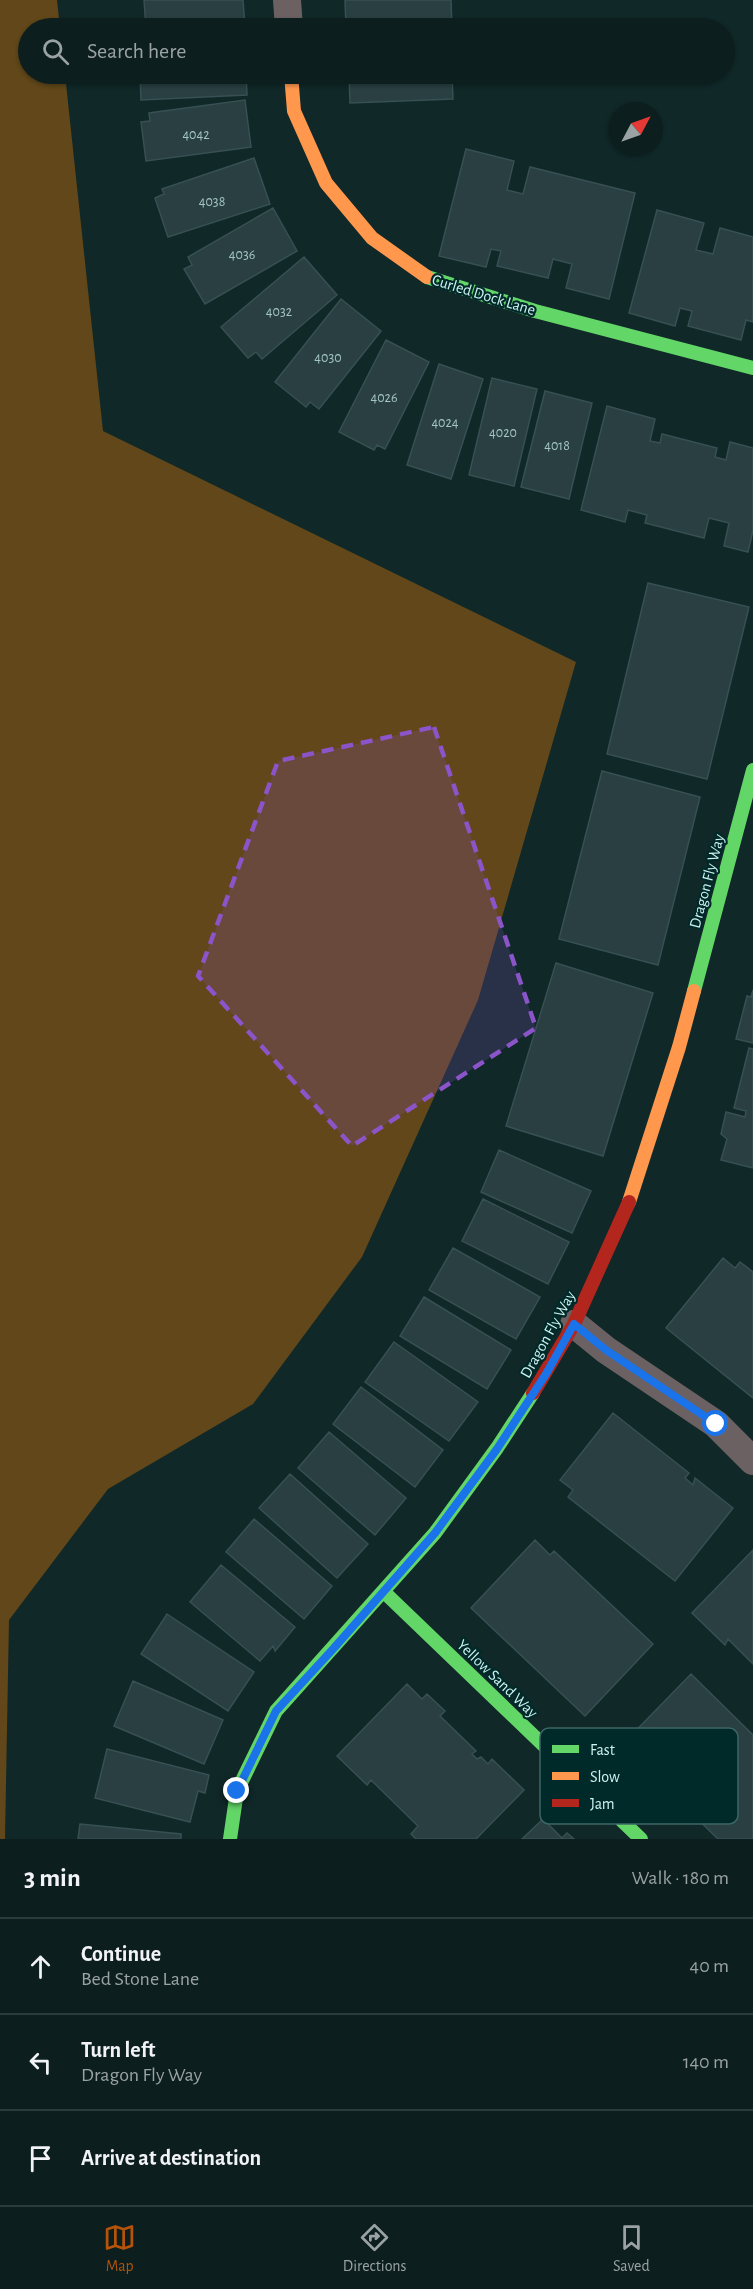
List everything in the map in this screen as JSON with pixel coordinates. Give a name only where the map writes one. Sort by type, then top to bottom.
[{"type":"street","points":[[287,0],[288,18]]},
{"type":"street","name":"Curled Dock Lane","points":[[292,84],[294,111],[326,183],[372,238],[430,279],[535,311],[753,368]]},
{"type":"street","name":"Dragon Fly Way","points":[[230,1839],[237,1791],[276,1711],[435,1533],[497,1449],[546,1374],[574,1324],[624,1213],[679,1047],[753,770]]},
{"type":"street","points":[[574,1324],[606,1350],[716,1424],[753,1461]]},
{"type":"street","name":"Yellow Sand Way","points":[[384,1591],[540,1742]]},
{"type":"street","name":"Yellow Sand Way","points":[[625,1824],[641,1839]]},
{"type":"highlighted area","points":[[434,727],[536,1028],[352,1146],[198,976],[278,761]]},
{"type":"shaded area","points":[[0,0],[57,0],[59,18],[18,18],[18,84],[66,84],[103,431],[576,662],[478,1000],[362,1257],[253,1404],[108,1489],[9,1620],[5,1839],[0,1839]]},
{"type":"building","points":[[144,0],[243,0],[244,18],[145,18]]},
{"type":"building","points":[[345,0],[451,0],[452,18],[346,18]]},
{"type":"building","points":[[140,84],[246,84],[247,95],[141,100]]},
{"type":"building","points":[[349,84],[452,84],[453,99],[350,103]]},
{"type":"building","points":[[245,100],[251,147],[146,161],[141,122],[150,121],[149,113]]},
{"type":"building","points":[[466,149],[514,161],[507,190],[523,194],[530,167],[635,193],[609,299],[566,288],[572,264],[553,259],[548,278],[497,266],[501,251],[491,249],[486,267],[439,256]]},
{"type":"building","points":[[254,158],[270,204],[168,237],[155,198],[164,194],[162,189]]},
{"type":"building","points":[[273,208],[297,251],[205,304],[184,269],[192,265],[188,257]]},
{"type":"building","points":[[657,210],[704,223],[696,250],[713,254],[720,228],[753,237],[753,322],[746,320],[741,340],[688,326],[692,311],[680,308],[675,326],[629,313]]},
{"type":"building","points":[[304,257],[337,295],[262,359],[256,352],[248,358],[221,327]]},
{"type":"building","points":[[341,299],[381,331],[319,409],[310,402],[306,407],[275,382]]},
{"type":"building","points":[[386,340],[429,362],[385,449],[377,445],[374,450],[339,432]]},
{"type":"building","points":[[439,364],[483,379],[451,479],[407,465]]},
{"type":"building","points":[[492,378],[537,389],[514,486],[469,475]]},
{"type":"building","points":[[545,391],[592,403],[569,499],[521,487]]},
{"type":"building","points":[[607,406],[655,419],[650,441],[660,443],[662,434],[717,448],[715,457],[726,460],[730,442],[753,448],[753,530],[748,552],[724,546],[729,523],[709,518],[704,538],[645,523],[647,515],[628,510],[625,522],[581,510]]},
{"type":"building","points":[[648,583],[749,607],[707,779],[607,754]]},
{"type":"building","points":[[602,771],[700,797],[658,965],[559,939]]},
{"type":"building","points":[[556,963],[653,993],[603,1156],[506,1126]]},
{"type":"building","points":[[753,990],[753,1043],[736,1039],[747,996],[751,997]]},
{"type":"building","points":[[749,1048],[753,1049],[753,1168],[721,1160],[727,1139],[721,1134],[726,1112],[745,1117],[746,1111],[734,1108]]},
{"type":"building","points":[[499,1150],[591,1191],[572,1233],[481,1192]]},
{"type":"building","points":[[483,1199],[569,1242],[548,1284],[462,1241]]},
{"type":"building","points":[[453,1248],[540,1297],[516,1339],[429,1290]]},
{"type":"building","points":[[723,1258],[735,1268],[740,1262],[753,1272],[753,1398],[666,1328]]},
{"type":"building","points":[[424,1297],[511,1350],[487,1389],[400,1336]]},
{"type":"building","points":[[394,1342],[478,1402],[449,1441],[365,1382]]},
{"type":"building","points":[[361,1387],[443,1450],[415,1487],[333,1424]]},
{"type":"building","points":[[613,1413],[689,1473],[685,1478],[693,1485],[695,1478],[733,1508],[675,1581],[568,1497],[573,1490],[560,1480]]},
{"type":"building","points":[[329,1432],[406,1498],[375,1535],[298,1468]]},
{"type":"building","points":[[290,1474],[368,1544],[337,1578],[259,1508]]},
{"type":"building","points":[[254,1519],[332,1586],[304,1619],[226,1552]]},
{"type":"building","points":[[535,1540],[550,1555],[554,1551],[653,1644],[585,1716],[471,1608]]},
{"type":"building","points":[[753,1550],[753,1664],[728,1639],[725,1645],[692,1613]]},
{"type":"building","points":[[221,1565],[295,1627],[275,1651],[273,1646],[260,1661],[190,1602]]},
{"type":"building","points":[[167,1614],[254,1672],[228,1711],[141,1654]]},
{"type":"building","points":[[691,1674],[753,1735],[753,1839],[718,1839],[703,1824],[738,1824],[738,1728],[638,1728]]},
{"type":"building","points":[[133,1681],[223,1720],[204,1764],[114,1726]]},
{"type":"building","points":[[407,1684],[422,1699],[427,1694],[445,1711],[440,1716],[476,1751],[472,1754],[477,1759],[481,1757],[488,1764],[492,1759],[524,1790],[476,1839],[416,1839],[411,1834],[418,1826],[371,1780],[367,1785],[337,1756]]},
{"type":"building","points":[[107,1749],[209,1775],[205,1793],[198,1791],[190,1822],[95,1798]]},
{"type":"building","points":[[540,1822],[540,1824],[548,1824],[562,1838],[567,1833],[574,1839],[522,1839]]},
{"type":"building","points":[[80,1824],[181,1834],[181,1839],[78,1839]]},
{"type":"traffic: fast","points":[[427,277],[535,311],[753,368]]},
{"type":"traffic: fast","points":[[694,991],[753,770]]},
{"type":"traffic: fast","points":[[230,1839],[237,1791],[276,1711],[435,1533],[497,1448],[533,1393]]},
{"type":"traffic: fast","points":[[383,1591],[540,1742]]},
{"type":"traffic: fast","points":[[625,1824],[641,1839]]},
{"type":"traffic: slow","points":[[292,84],[294,111],[326,183],[372,238],[427,277]]},
{"type":"traffic: slow","points":[[629,1202],[679,1047],[694,991]]},
{"type":"traffic: jam","points":[[533,1393],[574,1324],[629,1202]]},
{"type":"route","points":[[237,1791],[276,1711],[435,1533],[497,1449],[546,1374],[574,1324],[606,1350],[716,1424]]}]
